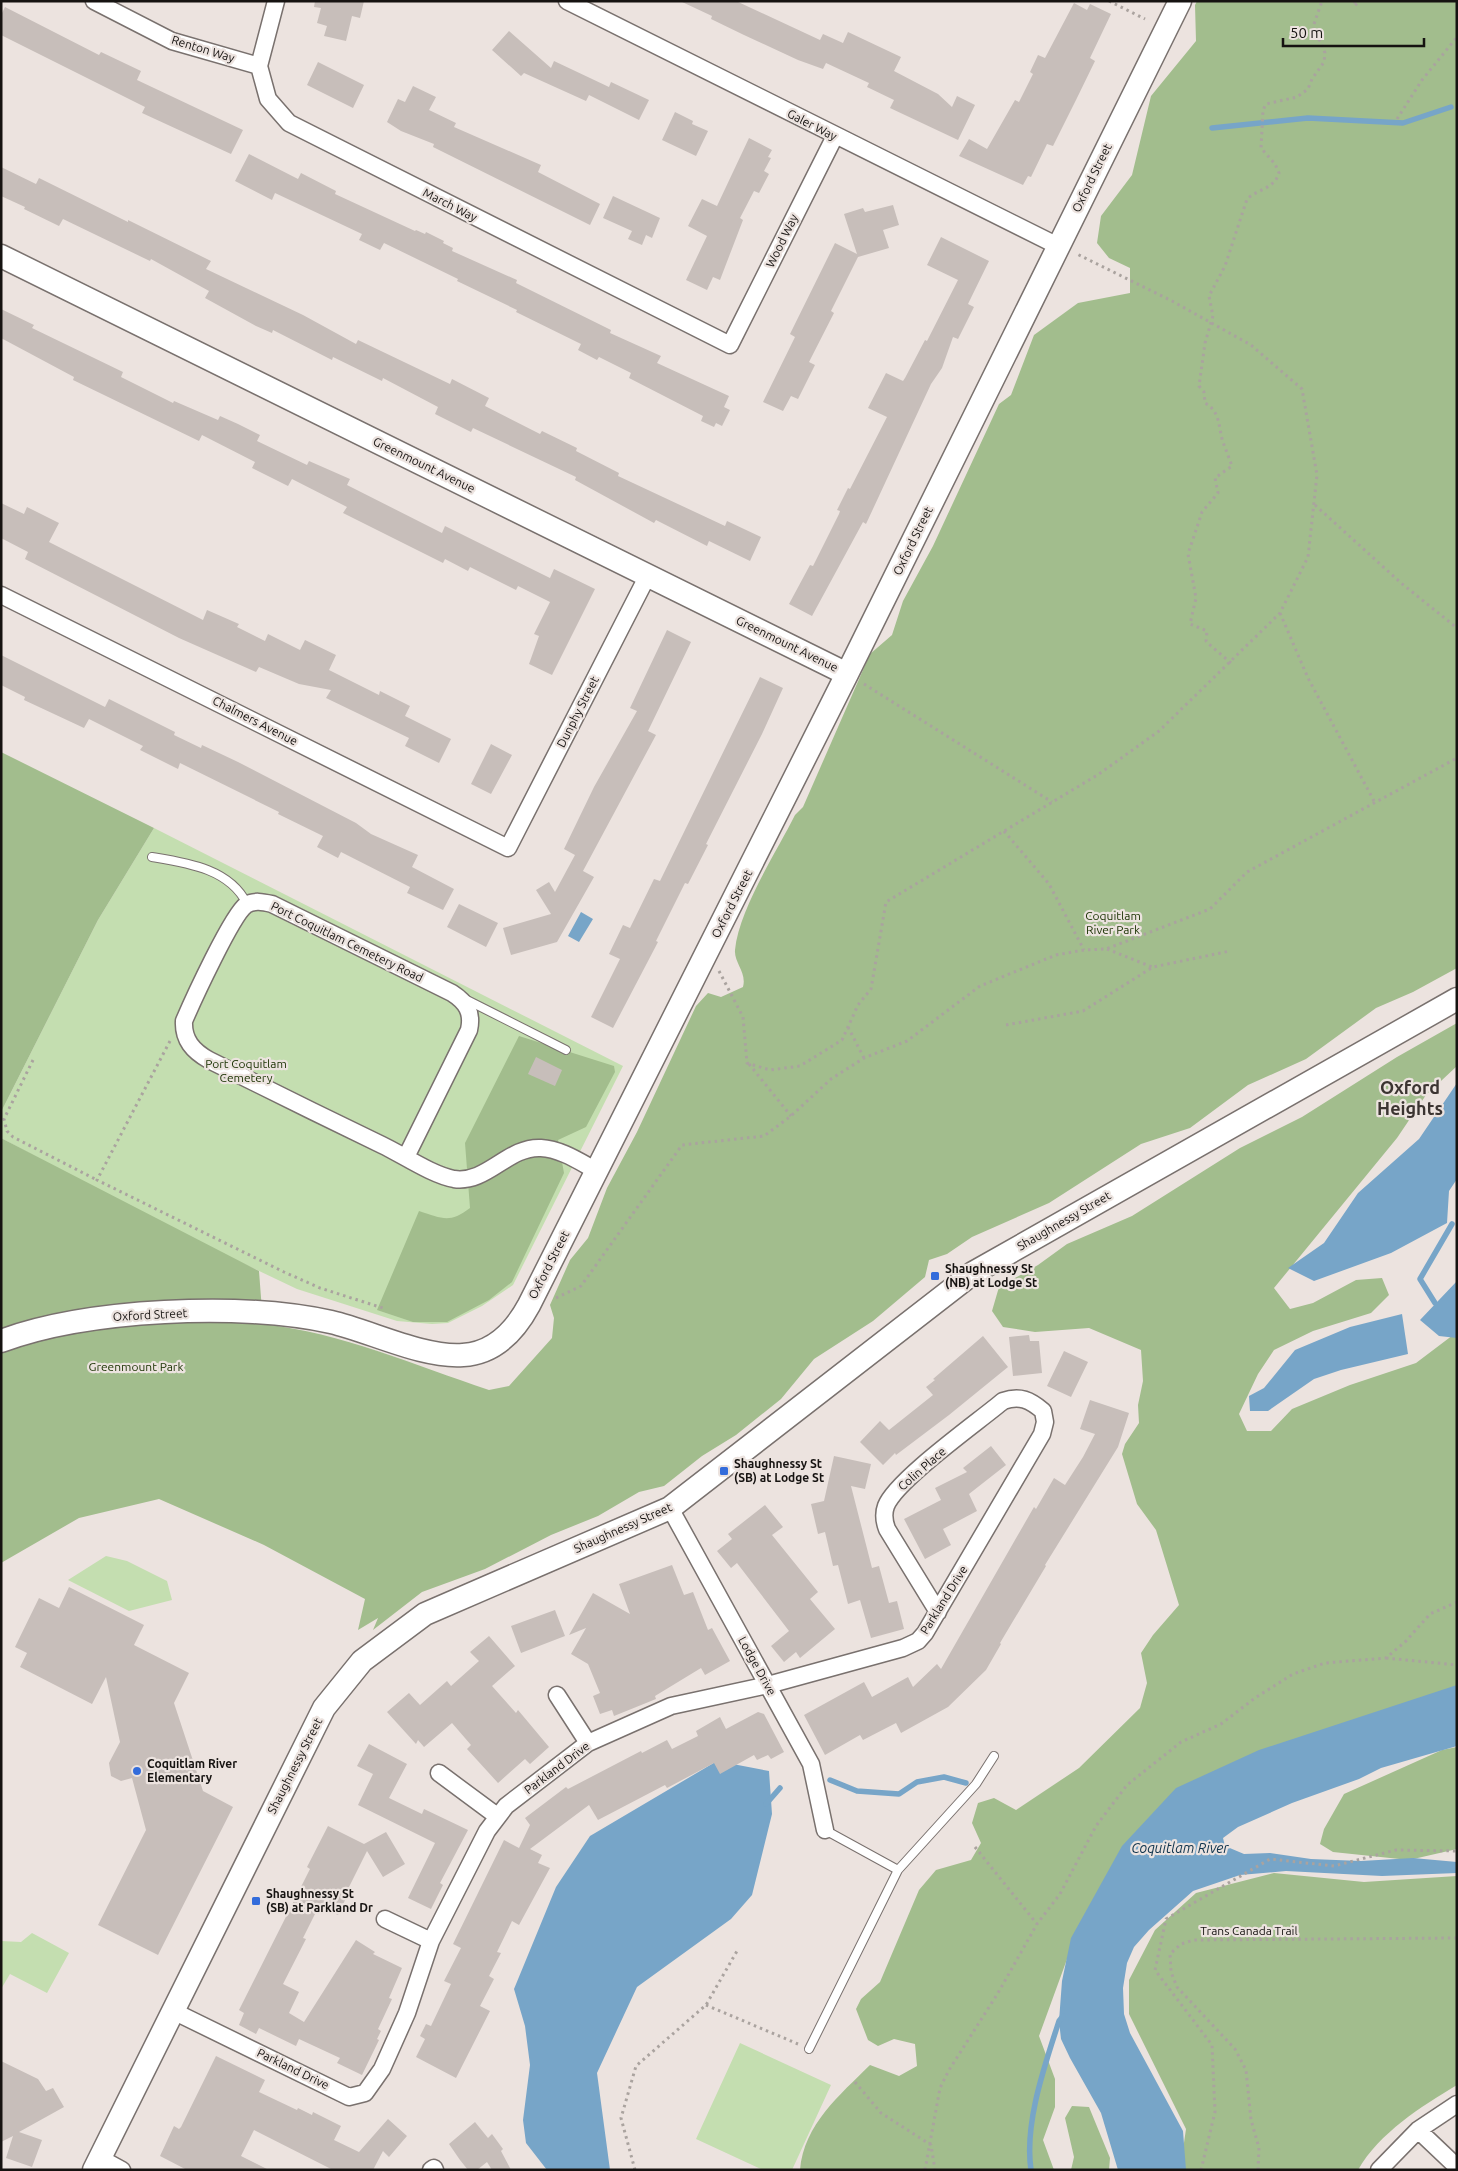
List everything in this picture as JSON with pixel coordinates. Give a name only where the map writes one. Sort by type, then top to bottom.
[{"type":"street","name":"Renton Way","points":[[94,1],[172,41],[259,66]]},
{"type":"street","name":"March Way","points":[[276,1],[259,66],[268,99],[289,123],[730,346]]},
{"type":"street","name":"Galer Way","points":[[567,1],[834,136],[1058,246]]},
{"type":"street","name":"Oxford Street","points":[[1,1342],[35,1330],[105,1318],[182,1313],[278,1314],[331,1322],[432,1352],[463,1355],[486,1349],[501,1341],[524,1314],[702,964],[1180,1]]},
{"type":"street","name":"Wood Way","points":[[730,346],[834,136]]},
{"type":"street","name":"Greenmount Avenue","points":[[1,256],[847,674]]},
{"type":"street","name":"Dunphy Street","points":[[508,848],[648,575]]},
{"type":"street","name":"Chalmers Avenue","points":[[1,595],[508,848]]},
{"type":"street","name":"Port Coquitlam Cemetery Road","points":[[247,904],[254,902],[272,904],[452,993],[469,1010],[469,1030],[406,1157]]},
{"type":"street","points":[[247,904],[233,922],[184,1021],[185,1036],[192,1049],[209,1060],[449,1178],[463,1179],[480,1174],[516,1152],[543,1148],[561,1154],[597,1171]]},
{"type":"street","name":"Shaughnessy Street","points":[[97,2164],[324,1708],[362,1661],[425,1614],[670,1508],[973,1273],[1457,999]]},
{"type":"street","name":"Colin Place","points":[[938,1612],[887,1529],[884,1512],[890,1498],[898,1487],[1004,1401],[1014,1397],[1026,1399],[1043,1411],[1045,1422],[1042,1434]]},
{"type":"street","name":"Parkland Drive","points":[[173,2011],[349,2097],[365,2093],[373,2084],[398,2038],[431,1941],[497,1816],[506,1806],[588,1743],[672,1706],[768,1685],[918,1641],[938,1612],[1042,1434]]},
{"type":"street","name":"Lodge Drive","points":[[670,1508],[811,1764],[825,1830]]},
{"type":"street","points":[[557,1695],[588,1743]]},
{"type":"street","points":[[438,1773],[497,1816]]},
{"type":"street","points":[[385,1919],[431,1941]]},
{"type":"street","points":[[1380,2170],[1418,2130],[1457,2104]]},
{"type":"street","points":[[1418,2130],[1457,2167]]},
{"type":"street","points":[[97,2164],[122,2170]]},
{"type":"lane","points":[[152,857],[182,862],[213,872],[236,886],[247,904]]},
{"type":"lane","points":[[452,993],[566,1050]]},
{"type":"lane","points":[[809,2049],[898,1870],[976,1784],[994,1756]]},
{"type":"lane","points":[[825,1830],[898,1870]]},
{"type":"path","points":[[1109,1],[1145,19]]},
{"type":"path","points":[[1230,663],[1206,641],[1207,631],[1190,624],[1196,598],[1188,554],[1202,512],[1218,493],[1216,478],[1232,466],[1223,441],[1218,416],[1212,407],[1205,403],[1204,392],[1199,386],[1205,343],[1213,316],[1209,296],[1225,266],[1247,199],[1264,191],[1277,180],[1279,173],[1275,164],[1261,148],[1263,110],[1266,104],[1296,97],[1308,89],[1312,79],[1324,62],[1321,42],[1315,36],[1313,27],[1322,1]]},
{"type":"path","points":[[1355,1],[1354,6],[1360,1]]},
{"type":"path","points":[[1398,119],[1422,80],[1456,38]]},
{"type":"path","points":[[747,1062],[770,1070],[800,1066],[842,1040],[858,1005],[871,989],[886,902],[1099,774],[1159,731],[1280,613],[1308,557],[1318,475],[1302,390],[1251,345],[1172,301],[1058,246]]},
{"type":"path","points":[[1314,505],[1401,583],[1457,628]]},
{"type":"path","points":[[1280,613],[1308,678],[1374,801]]},
{"type":"path","points":[[847,674],[1052,802]]},
{"type":"path","points":[[524,1314],[581,1286],[682,1145],[764,1136],[791,1116],[831,1079],[864,1058],[907,1041],[980,986],[1056,955],[1084,950],[1106,949],[1210,909],[1247,872],[1374,801],[1457,758]]},
{"type":"path","points":[[1004,831],[1049,884],[1084,950]]},
{"type":"path","points":[[1106,949],[1153,967]]},
{"type":"path","points":[[1006,1025],[1083,1011],[1153,967],[1230,951]]},
{"type":"path","points":[[702,964],[719,972],[743,1017],[747,1062],[791,1116]]},
{"type":"path","points":[[848,1027],[864,1058]]},
{"type":"path","points":[[97,1180],[168,1042],[185,1036]]},
{"type":"path","points":[[33,1060],[4,1119],[6,1131],[13,1137],[284,1272],[320,1288],[386,1309]]},
{"type":"path","points":[[1386,1658],[1406,1641],[1430,1614],[1457,1602]]},
{"type":"path","points":[[925,2170],[940,2088],[998,1993],[1037,1924],[1060,1894],[1096,1826],[1127,1785],[1181,1742],[1221,1724],[1255,1698],[1293,1674],[1325,1663],[1386,1658],[1457,1665]]},
{"type":"path","points":[[975,1847],[1037,1924]]},
{"type":"path","points":[[1201,2170],[1215,2112],[1212,2045],[1155,1970],[1166,1919],[1270,1859],[1334,1866],[1396,1850],[1457,1851]]},
{"type":"path","name":"Trans Canada Trail","points":[[1258,2170],[1259,2148],[1251,2120],[1246,2070],[1235,2049],[1177,1987],[1169,1963],[1170,1954],[1174,1949],[1194,1940],[1457,1938]]},
{"type":"path","points":[[635,2170],[621,2118],[636,2066],[706,2005],[737,1951]]},
{"type":"path","points":[[706,2005],[809,2049]]},
{"type":"path","points":[[856,2082],[881,2113],[931,2145],[935,2170]]},
{"type":"green space","points":[[1197,1],[1457,1],[1457,968],[1413,992],[1376,1008],[1306,1059],[1248,1085],[1190,1128],[1141,1144],[1049,1203],[972,1237],[947,1254],[929,1260],[925,1277],[873,1321],[814,1359],[781,1399],[736,1435],[702,1456],[664,1486],[639,1492],[598,1516],[551,1535],[485,1569],[422,1592],[373,1630],[378,1618],[358,1630],[365,1599],[264,1545],[159,1499],[79,1518],[1,1563],[1,1138],[259,1271],[263,1324],[292,1328],[349,1342],[489,1390],[509,1386],[552,1338],[554,1318],[550,1305],[570,1260],[588,1238],[607,1188],[637,1132],[696,1006],[708,993],[721,997],[743,987],[742,972],[736,959],[735,950],[743,917],[759,881],[795,815],[803,807],[870,654],[892,635],[903,601],[933,546],[999,404],[1011,395],[1034,335],[1078,303],[1130,293],[1130,268],[1109,258],[1097,243],[1101,216],[1132,175],[1151,96],[1196,41],[1195,5]]},
{"type":"green space","points":[[1,752],[154,828],[98,920],[1,1112]]},
{"type":"green space","name":"Port Coquitlam Cemetery","points":[[154,828],[623,1066],[513,1285],[482,1306],[448,1323],[432,1324],[397,1321],[297,1289],[173,1230],[1,1138],[1,1112],[98,920]]},
{"type":"green space","points":[[1457,1023],[1457,1066],[1426,1095],[1397,1138],[1274,1288],[1290,1309],[1313,1303],[1356,1280],[1382,1278],[1389,1295],[1371,1313],[1313,1331],[1274,1350],[1258,1374],[1239,1414],[1247,1431],[1271,1431],[1292,1409],[1350,1385],[1416,1363],[1457,1332],[1457,1702],[1382,1717],[1074,1940],[1039,2036],[1055,2079],[1055,2107],[1043,2140],[1054,2170],[800,2170],[808,2138],[816,2124],[836,2099],[870,2065],[899,2076],[917,2066],[915,2044],[894,2039],[878,2046],[868,2040],[856,2009],[861,1999],[880,1982],[919,1890],[936,1870],[971,1860],[981,1843],[972,1823],[978,1803],[994,1798],[1016,1810],[1079,1768],[1140,1708],[1147,1683],[1141,1653],[1153,1635],[1179,1605],[1156,1530],[1137,1504],[1122,1454],[1125,1444],[1139,1423],[1138,1405],[1143,1381],[1141,1350],[1089,1328],[1035,1332],[1003,1327],[992,1311],[999,1287],[1038,1265],[1067,1244],[1132,1216],[1240,1148],[1302,1117],[1397,1057]]},
{"type":"green space","points":[[519,1036],[614,1066],[615,1072],[586,1127],[558,1140],[564,1173],[512,1282],[489,1300],[447,1322],[413,1322],[377,1310],[419,1211],[451,1218],[470,1208],[465,1143]]},
{"type":"green space","points":[[106,1556],[127,1561],[167,1581],[172,1600],[129,1611],[68,1580]]},
{"type":"green space","points":[[1457,1747],[1457,1849],[1409,1860],[1333,1852],[1320,1844],[1324,1829],[1344,1794],[1442,1750]]},
{"type":"green space","points":[[1274,1873],[1364,1882],[1457,1876],[1457,2085],[1416,2111],[1389,2132],[1377,2144],[1358,2170],[1180,2170],[1186,2129],[1129,2014],[1129,1980],[1155,1930],[1196,1893]]},
{"type":"green space","points":[[32,1933],[69,1953],[47,1993],[10,1974],[1,1989],[1,1941],[21,1942]]},
{"type":"green space","points":[[740,2043],[831,2085],[792,2170],[763,2170],[696,2139]]},
{"type":"green space","points":[[1072,2106],[1089,2107],[1110,2158],[1109,2170],[1071,2170],[1074,2157],[1065,2118]]},
{"type":"water","points":[[581,912],[593,919],[579,942],[568,936]]},
{"type":"water","points":[[1457,1083],[1457,1179],[1449,1191],[1447,1223],[1391,1253],[1314,1281],[1288,1268],[1324,1243],[1358,1193],[1419,1139]]},
{"type":"water","points":[[1457,1281],[1457,1338],[1439,1336],[1420,1320]]},
{"type":"water","points":[[1402,1314],[1408,1354],[1341,1370],[1314,1379],[1268,1411],[1250,1411],[1249,1396],[1264,1388],[1295,1350],[1350,1327]]},
{"type":"water","name":"Coquitlam River","points":[[1457,1685],[1457,1746],[1381,1768],[1359,1779],[1292,1803],[1238,1827],[1223,1838],[1225,1846],[1244,1854],[1270,1853],[1311,1859],[1361,1861],[1413,1858],[1457,1862],[1457,1873],[1382,1876],[1286,1871],[1240,1875],[1193,1891],[1149,1930],[1134,1947],[1127,1963],[1123,1988],[1124,2014],[1130,2033],[1183,2131],[1186,2170],[1118,2170],[1101,2113],[1061,2039],[1059,2021],[1062,1981],[1071,1938],[1122,1846],[1176,1788],[1259,1750]]},
{"type":"water","points":[[717,1761],[769,1771],[772,1814],[752,1895],[731,1919],[637,1987],[597,2073],[610,2170],[547,2170],[526,2143],[523,2120],[530,2065],[525,2026],[514,1989],[556,1887],[590,1836]]},
{"type":"building","points":[[315,1],[364,1],[360,18],[352,16],[346,41],[324,36],[327,26],[317,23],[321,8],[314,7]]},
{"type":"building","points":[[680,1],[736,1],[820,40],[823,34],[843,43],[848,32],[901,57],[894,71],[938,94],[952,107],[957,96],[975,105],[958,140],[890,108],[894,100],[867,87],[869,83],[826,63],[823,69],[798,60],[711,19],[712,16]]},
{"type":"building","points":[[1074,3],[1087,10],[1090,4],[1111,14],[1090,58],[1095,61],[1076,100],[1053,146],[1047,144],[1031,177],[1028,176],[1023,185],[959,156],[969,139],[987,149],[1015,100],[1019,102],[1033,74],[1030,72],[1038,55],[1045,58]]},
{"type":"building","points":[[5,7],[99,55],[101,52],[141,71],[137,80],[243,130],[231,154],[142,113],[145,107],[1,35],[1,15]]},
{"type":"building","points":[[509,31],[551,68],[554,61],[609,87],[611,82],[649,100],[639,120],[589,95],[586,101],[524,73],[521,76],[492,50]]},
{"type":"building","points":[[318,62],[364,85],[353,108],[307,85]]},
{"type":"building","points":[[413,86],[436,97],[429,110],[456,123],[454,127],[541,165],[538,172],[600,204],[590,225],[433,147],[434,144],[401,131],[387,122],[398,99],[405,102]]},
{"type":"building","points":[[675,112],[693,121],[692,124],[708,131],[696,156],[662,140]]},
{"type":"building","points":[[749,138],[772,150],[768,157],[771,158],[764,171],[769,174],[759,193],[754,191],[740,218],[743,220],[720,280],[713,277],[707,290],[686,280],[707,236],[688,226],[702,199],[717,206]]},
{"type":"building","points":[[249,154],[298,179],[301,173],[336,191],[335,194],[415,231],[425,234],[426,232],[444,241],[443,243],[453,248],[452,251],[517,280],[516,283],[611,330],[610,333],[661,356],[657,363],[729,396],[724,407],[730,410],[722,426],[716,423],[714,427],[701,421],[703,416],[629,378],[631,373],[599,357],[597,360],[578,350],[581,344],[457,281],[458,279],[384,243],[380,250],[359,240],[362,234],[275,193],[272,200],[235,181]]},
{"type":"building","points":[[1,167],[36,184],[39,178],[128,222],[128,220],[211,261],[206,269],[303,315],[356,344],[358,340],[450,384],[452,379],[489,398],[485,406],[540,434],[542,431],[577,448],[576,451],[619,473],[618,476],[725,526],[727,521],[761,537],[750,561],[709,541],[707,546],[656,520],[654,523],[575,480],[576,477],[473,428],[471,432],[435,414],[438,407],[383,378],[382,381],[333,357],[332,360],[273,330],[272,333],[256,326],[205,298],[209,291],[151,259],[150,261],[63,219],[59,226],[24,209],[25,207],[1,196]]},
{"type":"building","points":[[613,196],[660,218],[652,238],[646,235],[642,245],[628,239],[632,231],[603,218]]},
{"type":"building","points":[[893,205],[899,225],[883,230],[889,248],[858,257],[831,311],[834,313],[809,362],[815,365],[798,399],[791,396],[783,411],[763,402],[795,337],[790,334],[835,243],[857,254],[844,214],[863,208],[865,212]]},
{"type":"building","points":[[941,237],[989,261],[968,304],[974,307],[958,339],[953,337],[942,368],[931,384],[866,524],[863,522],[812,616],[789,604],[810,565],[813,566],[839,514],[840,511],[837,510],[848,488],[850,489],[887,417],[868,408],[886,373],[903,381],[925,340],[927,341],[958,280],[927,265]]},
{"type":"building","points":[[1,309],[34,325],[32,328],[123,372],[121,377],[173,403],[174,401],[218,420],[220,416],[260,435],[257,441],[307,465],[309,461],[350,479],[347,485],[442,533],[445,526],[550,578],[554,569],[595,589],[552,675],[529,664],[539,636],[534,634],[550,602],[518,586],[516,590],[470,567],[468,571],[445,559],[443,563],[343,513],[347,507],[292,479],[288,486],[252,468],[255,462],[202,435],[199,441],[73,380],[74,377],[1,338]]},
{"type":"building","points":[[1,503],[24,514],[27,507],[59,523],[49,542],[203,620],[207,610],[239,624],[237,627],[265,641],[268,634],[300,650],[305,640],[336,655],[329,670],[379,695],[380,691],[410,706],[405,716],[451,739],[439,763],[405,746],[409,738],[326,698],[331,690],[299,684],[259,667],[256,672],[179,638],[25,559],[28,552],[1,538]]},
{"type":"building","points":[[667,630],[691,642],[648,731],[656,735],[583,871],[594,877],[557,942],[511,955],[503,928],[551,914],[536,890],[549,882],[555,892],[575,855],[564,849],[594,787],[637,711],[630,708]]},
{"type":"building","points":[[1,655],[105,707],[109,699],[175,732],[174,735],[201,748],[202,745],[238,762],[356,823],[371,834],[418,855],[412,867],[454,889],[443,910],[407,893],[410,887],[341,852],[338,858],[317,847],[323,836],[278,814],[279,812],[180,763],[178,769],[140,750],[143,746],[89,719],[84,728],[24,700],[25,697],[1,685]]},
{"type":"building","points":[[760,677],[783,688],[762,734],[706,844],[708,845],[688,884],[685,883],[656,941],[658,942],[613,1028],[591,1017],[620,959],[609,954],[623,925],[630,928],[654,879],[660,881]]},
{"type":"building","points":[[491,744],[512,755],[491,794],[471,784]]},
{"type":"building","points":[[459,904],[498,923],[486,947],[447,927]]},
{"type":"building","points":[[536,1057],[562,1070],[555,1086],[528,1074]]},
{"type":"building","points":[[1029,1335],[1030,1341],[1039,1341],[1042,1373],[1013,1376],[1009,1337]]},
{"type":"building","points":[[983,1336],[1008,1367],[949,1415],[896,1455],[895,1453],[883,1465],[860,1442],[880,1421],[889,1430],[933,1395],[926,1387]]},
{"type":"building","points":[[1064,1351],[1088,1362],[1071,1397],[1047,1386]]},
{"type":"building","points":[[1090,1400],[1129,1413],[1118,1447],[1045,1565],[986,1670],[948,1707],[901,1733],[896,1723],[863,1740],[860,1735],[825,1755],[804,1715],[864,1682],[872,1697],[908,1677],[913,1687],[937,1664],[941,1669],[1034,1507],[1036,1509],[1054,1478],[1065,1485],[1083,1457],[1095,1434],[1080,1429]]},
{"type":"building","points":[[991,1446],[1006,1465],[969,1494],[977,1511],[943,1529],[951,1545],[925,1559],[904,1519],[941,1500],[935,1488],[967,1472],[963,1468]]},
{"type":"building","points":[[834,1456],[871,1464],[865,1489],[851,1486],[872,1568],[879,1566],[889,1603],[897,1601],[904,1629],[871,1638],[860,1600],[848,1604],[838,1565],[833,1566],[825,1532],[818,1534],[811,1504],[824,1501]]},
{"type":"building","points":[[765,1505],[783,1527],[772,1535],[818,1592],[810,1599],[835,1629],[800,1658],[796,1652],[784,1662],[771,1646],[789,1631],[737,1563],[731,1568],[717,1551],[732,1539],[728,1534]]},
{"type":"building","points":[[672,1565],[684,1595],[693,1592],[708,1630],[712,1628],[730,1661],[705,1675],[701,1668],[655,1696],[656,1699],[614,1716],[612,1710],[600,1714],[593,1696],[600,1693],[588,1664],[571,1654],[586,1628],[569,1635],[593,1593],[630,1614],[619,1584]]},
{"type":"building","points":[[69,1587],[144,1625],[134,1645],[189,1673],[174,1703],[203,1791],[233,1807],[158,1955],[98,1925],[146,1830],[132,1778],[121,1781],[111,1776],[109,1763],[120,1742],[106,1677],[92,1704],[20,1667],[27,1653],[15,1647],[39,1598],[59,1608]]},
{"type":"building","points":[[555,1610],[565,1636],[521,1653],[511,1626]]},
{"type":"building","points":[[489,1636],[515,1666],[492,1686],[516,1713],[518,1710],[549,1747],[530,1764],[525,1759],[498,1783],[467,1749],[471,1745],[452,1723],[424,1747],[418,1740],[416,1744],[387,1712],[409,1693],[420,1705],[447,1681],[451,1686],[479,1661],[470,1652]]},
{"type":"building","points":[[758,1712],[764,1714],[784,1752],[771,1759],[768,1755],[757,1760],[754,1755],[720,1774],[714,1763],[667,1788],[665,1785],[598,1820],[589,1805],[530,1849],[542,1855],[538,1863],[550,1868],[519,1925],[512,1921],[497,1952],[501,1953],[489,1976],[494,1979],[480,2006],[490,2011],[456,2078],[416,2057],[425,2039],[420,2036],[426,2024],[431,2026],[451,1984],[444,1981],[461,1948],[453,1944],[504,1840],[519,1848],[530,1825],[525,1818],[566,1787],[568,1789],[641,1751],[642,1753],[667,1740],[672,1749],[698,1736],[696,1731],[720,1717],[726,1729]]},
{"type":"building","points":[[369,1744],[407,1764],[389,1798],[422,1814],[424,1809],[468,1830],[440,1883],[443,1885],[431,1909],[408,1898],[435,1843],[358,1805],[373,1774],[357,1766]]},
{"type":"building","points":[[328,1826],[364,1844],[386,1832],[405,1864],[383,1877],[367,1851],[345,1895],[347,1896],[338,1915],[319,1906],[303,1938],[306,1939],[283,1984],[299,1992],[289,2013],[304,2022],[356,1940],[375,1952],[373,1954],[402,1968],[389,1998],[392,1999],[378,2029],[381,2031],[377,2039],[379,2040],[362,2075],[337,2063],[340,2058],[299,2039],[296,2046],[259,2028],[256,2034],[239,2025],[244,2013],[239,2010],[310,1869],[307,1867]]},
{"type":"building","points":[[216,2056],[265,2080],[259,2092],[297,2110],[298,2108],[312,2115],[313,2112],[341,2126],[334,2140],[359,2152],[388,2119],[407,2136],[389,2157],[383,2151],[373,2170],[333,2170],[254,2130],[241,2156],[269,2170],[187,2170],[160,2156],[174,2126],[179,2129],[181,2127]]},
{"type":"building","points":[[1,2061],[38,2079],[46,2091],[53,2088],[64,2107],[19,2132],[42,2140],[32,2167],[6,2158],[13,2136],[1,2142]]},
{"type":"building","points":[[475,2122],[488,2138],[492,2134],[503,2149],[501,2151],[511,2170],[492,2170],[487,2162],[477,2170],[468,2170],[460,2160],[449,2144]]},
{"type":"waterway","points":[[1212,128],[1308,118],[1403,123],[1451,107]]},
{"type":"waterway","points":[[1435,1303],[1420,1279],[1452,1224]]},
{"type":"waterway","points":[[830,1780],[857,1791],[899,1794],[917,1782],[944,1777],[966,1783]]},
{"type":"waterway","points":[[766,1804],[780,1788]]},
{"type":"waterway","points":[[1031,2170],[1030,2133],[1037,2094],[1059,2021],[1063,2016]]},
{"type":"place","name":"Shaughnessy St (NB) at Lodge St","points":[[935,1276]]},
{"type":"place","name":"Shaughnessy St (SB) at Lodge St","points":[[724,1471]]},
{"type":"place","name":"Coquitlam River Elementary","points":[[137,1771]]},
{"type":"place","name":"Shaughnessy St (SB) at Parkland Dr","points":[[256,1901]]},
{"type":"district","name":"Oxford Heights","points":[[1410,1098]]},
{"type":"park label","name":"Coquitlam River Park","points":[[1113,923]]},
{"type":"park label","name":"Greenmount Park","points":[[136,1367]]}]
